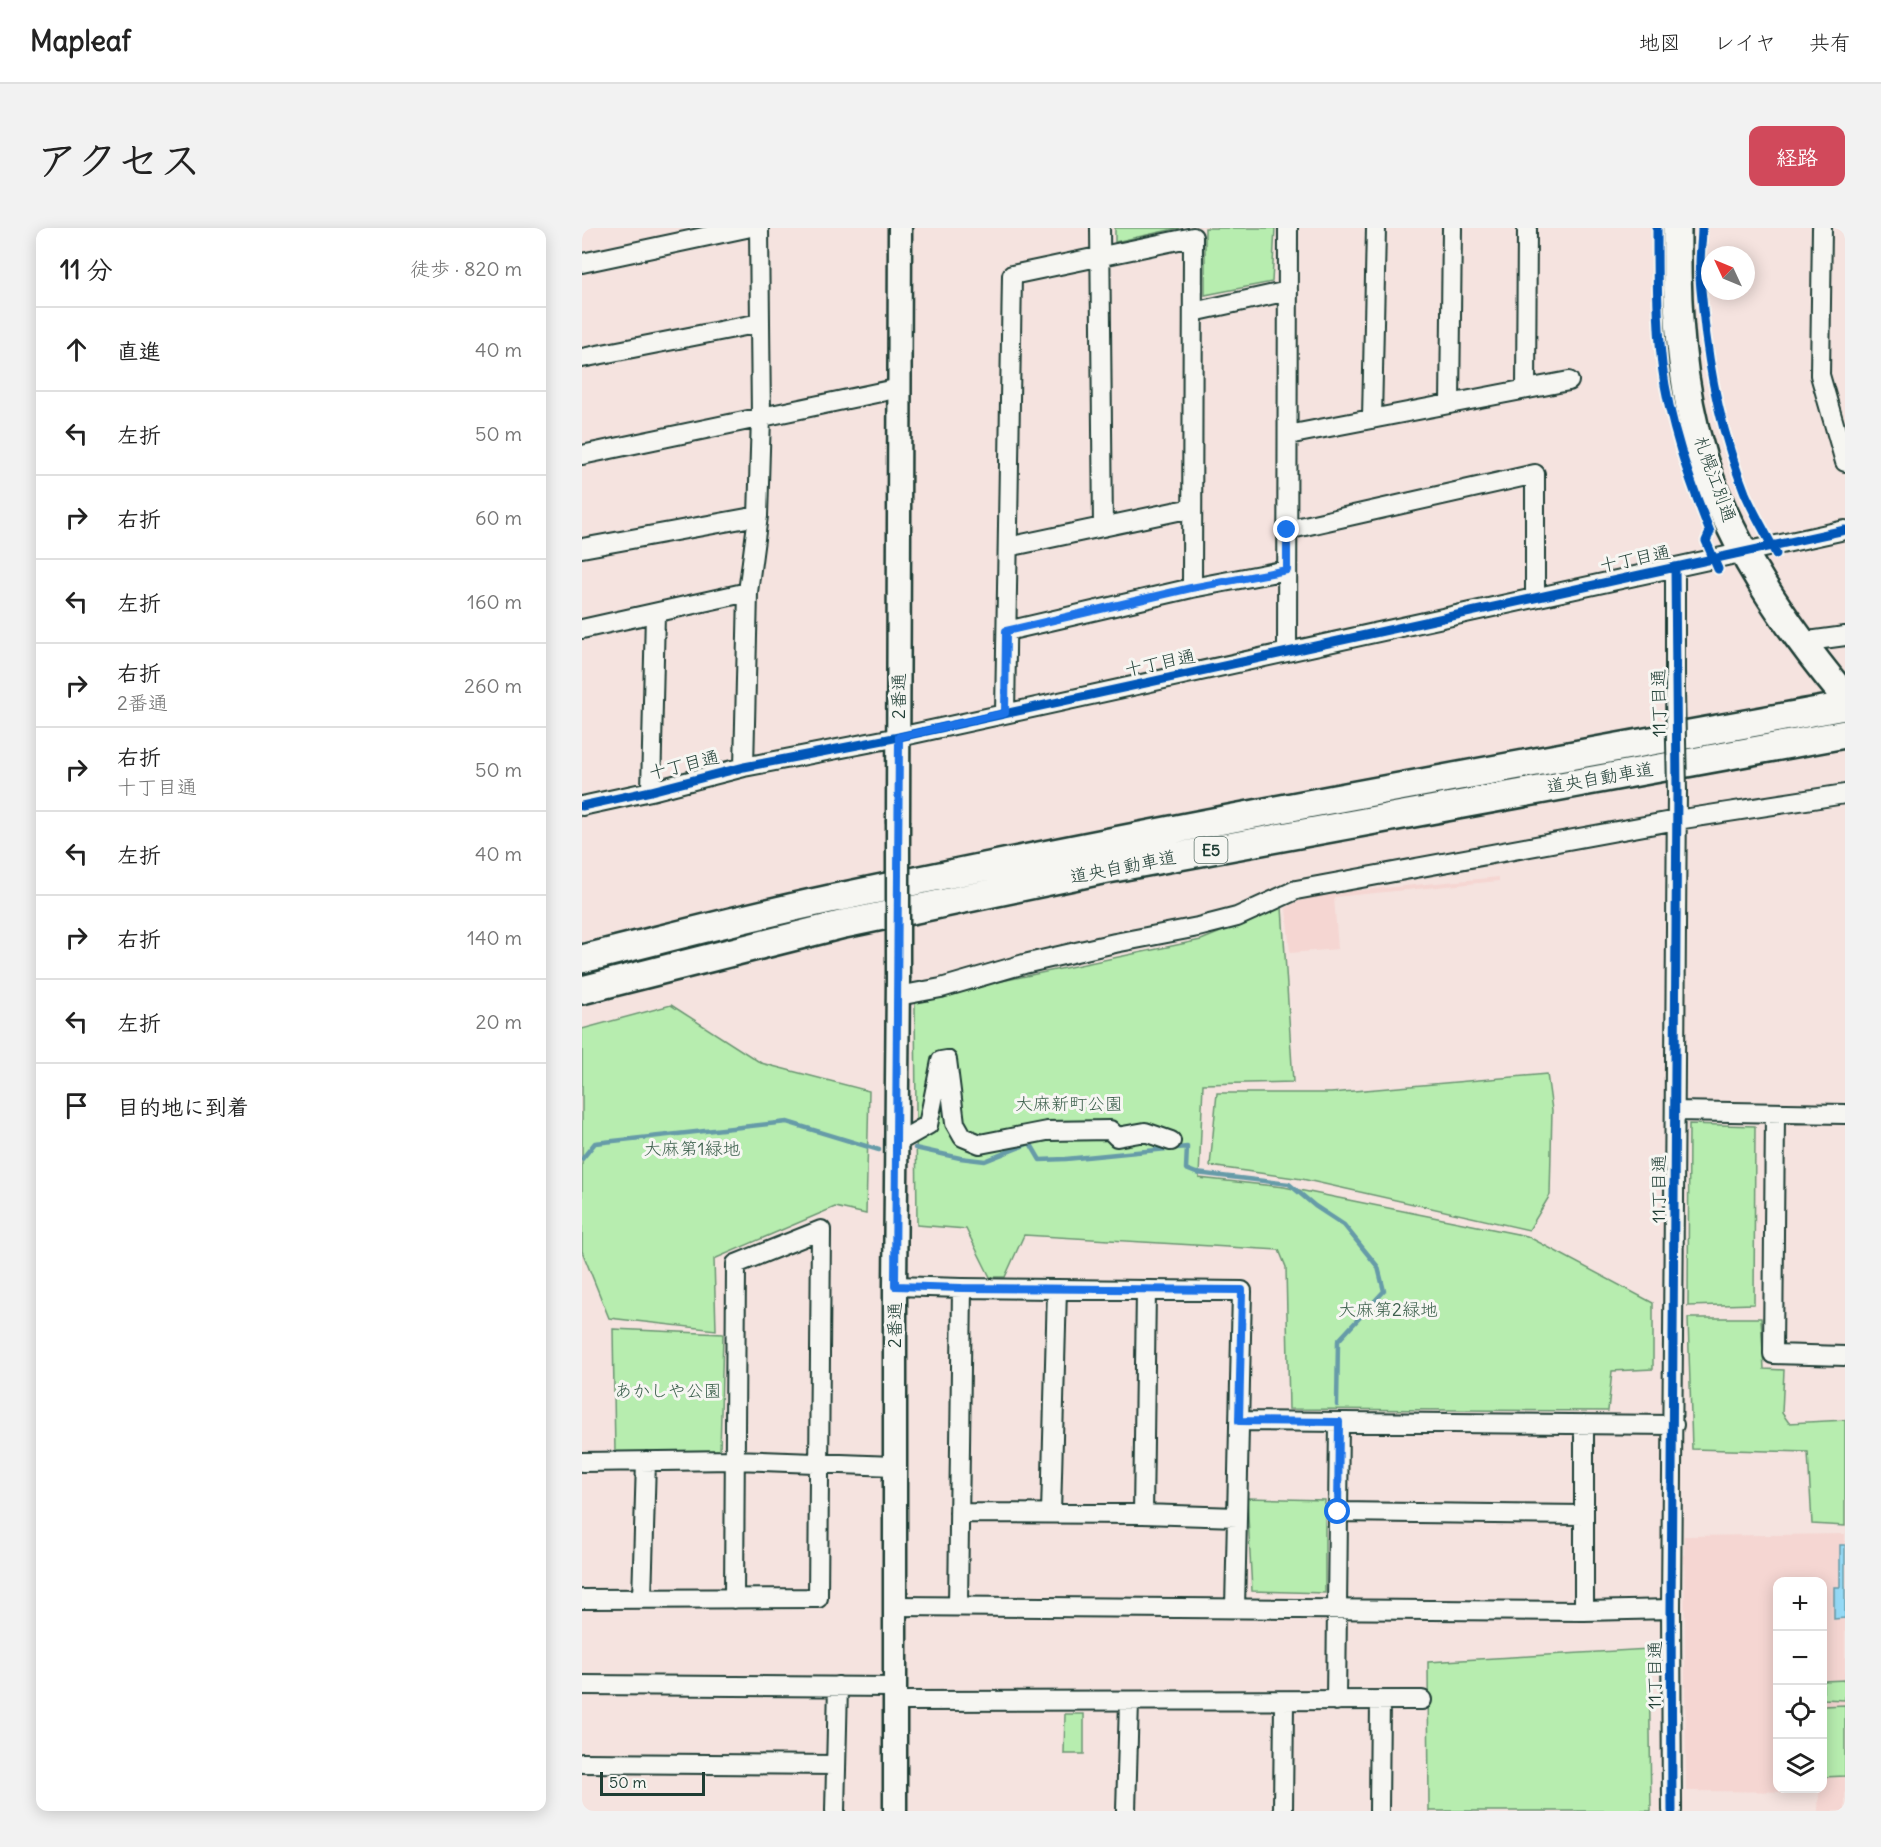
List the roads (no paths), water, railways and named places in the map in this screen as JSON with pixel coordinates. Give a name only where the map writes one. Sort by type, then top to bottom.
[{"type":"highway","name":"札幌江別通","points":[[1677,228],[1676,283],[1681,349],[1689,398],[1707,469],[1720,503],[1766,590],[1807,649],[1845,697]]},
{"type":"highway","name":"道央自動車道","points":[[582,959],[837,897],[1080,848],[1845,706]]},
{"type":"highway","name":"道央自動車道","points":[[582,990],[844,924],[1097,871],[1845,734]]},
{"type":"main road","name":"2番通","points":[[895,1811],[894,1466],[900,228]]},
{"type":"street","points":[[582,263],[746,228]]},
{"type":"street","points":[[744,767],[748,592],[758,516],[759,228]]},
{"type":"street","points":[[1100,228],[1103,527]]},
{"type":"street","points":[[1287,652],[1288,228]]},
{"type":"street","points":[[1372,419],[1376,228]]},
{"type":"street","points":[[1450,404],[1452,228]]},
{"type":"street","points":[[1526,389],[1527,228]]},
{"type":"street","points":[[1822,228],[1820,375],[1838,406],[1845,462]]},
{"type":"street","points":[[1005,713],[1012,275],[1193,237],[1191,588]]},
{"type":"street","points":[[1193,312],[1288,291]]},
{"type":"street","points":[[582,358],[759,323]]},
{"type":"street","points":[[1288,435],[1569,381]]},
{"type":"street","points":[[582,455],[900,388]]},
{"type":"street","points":[[1287,530],[1535,474],[1535,597]]},
{"type":"street","points":[[1008,547],[1192,508]]},
{"type":"street","points":[[582,548],[758,516]]},
{"type":"street","name":"十丁目通","points":[[582,806],[744,767],[899,737],[1845,530]]},
{"type":"street","name":"11丁目通","points":[[1672,1811],[1671,1609],[1677,820],[1675,567]]},
{"type":"street","points":[[1006,631],[1191,588],[1287,570]]},
{"type":"street","points":[[582,629],[748,592]]},
{"type":"street","points":[[651,791],[656,613]]},
{"type":"street","points":[[1807,649],[1845,636]]},
{"type":"street","points":[[898,988],[941,988],[1024,964],[1218,922],[1238,917],[1296,890],[1677,820],[1845,794]]},
{"type":"street","points":[[896,1143],[928,1125],[941,1061],[947,1060],[955,1123],[963,1137],[980,1144],[1047,1131],[1110,1130],[1117,1137],[1145,1132],[1171,1141]]},
{"type":"street","points":[[1676,1111],[1845,1114]]},
{"type":"street","points":[[1775,1113],[1773,1354],[1845,1356]]},
{"type":"street","points":[[582,1599],[734,1599],[818,1598],[821,1230],[736,1264],[734,1599]]},
{"type":"street","points":[[895,1286],[1242,1290],[1235,1608]]},
{"type":"street","points":[[958,1605],[962,1288]]},
{"type":"street","points":[[1051,1514],[1057,1289]]},
{"type":"street","points":[[1143,1514],[1146,1290]]},
{"type":"street","points":[[1239,1421],[1674,1425]]},
{"type":"street","points":[[1336,1701],[1339,1422]]},
{"type":"street","points":[[1584,1424],[1584,1611]]},
{"type":"street","points":[[582,1462],[735,1460],[894,1466]]},
{"type":"street","points":[[642,1599],[646,1461]]},
{"type":"street","points":[[1338,1512],[1584,1515]]},
{"type":"street","points":[[959,1513],[1237,1517]]},
{"type":"street","points":[[894,1606],[1584,1611],[1671,1609]]},
{"type":"street","points":[[582,1685],[837,1686],[895,1694],[1129,1701],[1422,1700]]},
{"type":"street","points":[[836,1811],[837,1686]]},
{"type":"street","points":[[1379,1811],[1380,1700]]},
{"type":"street","points":[[1126,1811],[1129,1701]]},
{"type":"street","points":[[1283,1811],[1284,1701]]},
{"type":"street","points":[[582,1763],[836,1765]]},
{"type":"water","points":[[1840,1545],[1845,1545],[1845,1618],[1834,1619],[1834,1587],[1840,1587]]},
{"type":"waterway","points":[[582,1159],[595,1143],[787,1122],[879,1150]]},
{"type":"waterway","points":[[915,1148],[985,1161],[1030,1143],[1040,1160],[1187,1147],[1186,1169],[1196,1173],[1289,1184],[1315,1206],[1344,1225],[1378,1267],[1384,1291],[1338,1341],[1337,1405]]},
{"type":"park label","name":"大麻新町公園","points":[[1069,1104]]},
{"type":"park label","name":"大麻第1緑地","points":[[692,1149]]},
{"type":"park label","name":"大麻第2緑地","points":[[1388,1310]]},
{"type":"park label","name":"あかしや公園","points":[[668,1391]]}]
